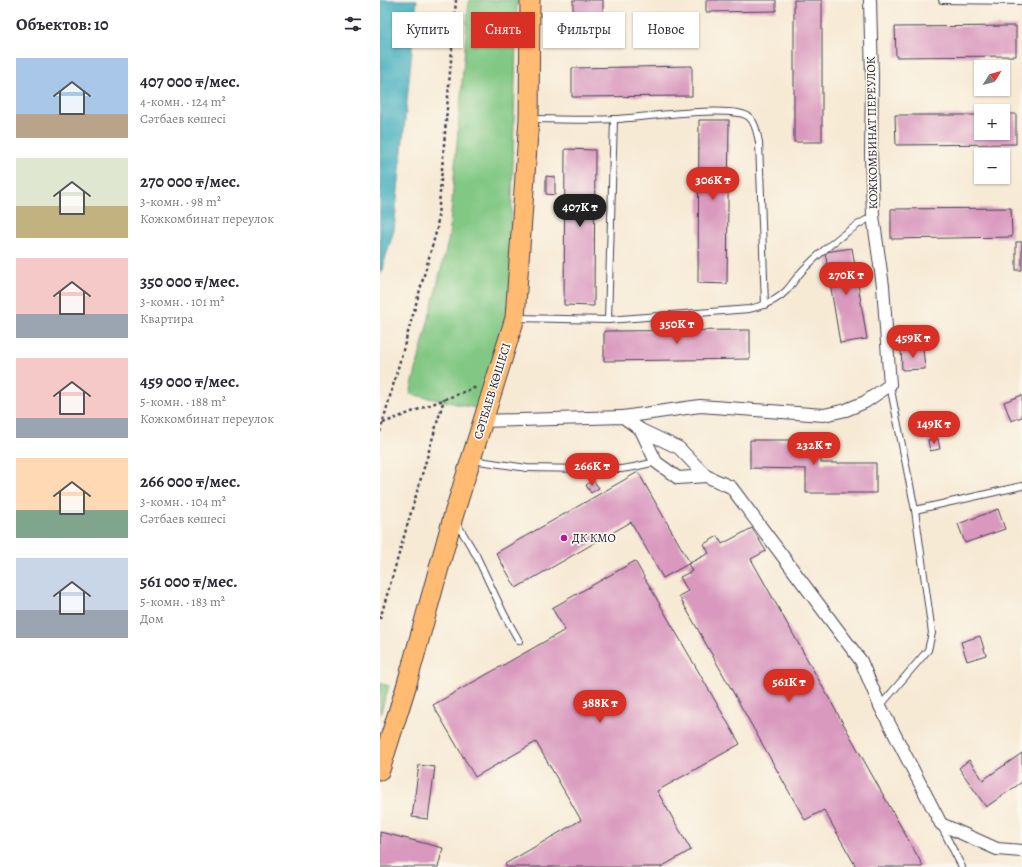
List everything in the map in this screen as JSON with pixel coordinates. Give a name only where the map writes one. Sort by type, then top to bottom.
[{"type":"main road","name":"СӘТБАЕВ КӨШЕСІ","points":[[380,770],[406,687],[453,517],[515,318],[529,119],[530,0]]},
{"type":"street","name":"КОЖКОМБИНАТ ПЕРЕУЛОК","points":[[870,0],[873,216],[883,286],[890,385]]},
{"type":"street","points":[[482,421],[623,417],[700,406],[824,415],[852,408],[865,402],[890,385]]},
{"type":"street","points":[[623,417],[641,430],[679,448],[706,476],[731,487],[736,493],[861,661],[880,706],[941,824],[997,850],[1022,851]]},
{"type":"street","points":[[641,430],[656,462],[678,478],[706,476]]},
{"type":"lane","points":[[942,0],[1022,1]]},
{"type":"lane","points":[[529,119],[614,119],[714,112],[736,112],[748,117],[756,127],[759,142],[764,305]]},
{"type":"lane","points":[[608,320],[614,119]]},
{"type":"lane","points":[[515,318],[608,320],[749,309],[764,305],[786,291],[805,267],[833,241],[856,225],[873,216]]},
{"type":"lane","points":[[880,706],[928,650],[932,633],[915,510],[890,385]]},
{"type":"lane","points":[[471,459],[527,468],[587,469],[621,469],[656,462]]},
{"type":"lane","points":[[915,510],[1022,486]]},
{"type":"lane","points":[[453,517],[476,555],[504,614],[519,641]]},
{"type":"lane","points":[[941,824],[962,867]]},
{"type":"path","points":[[380,432],[437,229],[456,0]]},
{"type":"path","points":[[383,424],[474,388],[492,388]]},
{"type":"path","points":[[380,619],[444,399]]},
{"type":"green space","points":[[469,0],[517,0],[517,12],[471,12],[471,48],[516,48],[509,319],[480,409],[410,394],[449,237]]},
{"type":"green space","points":[[380,683],[389,686],[380,715]]},
{"type":"water","points":[[380,0],[417,0],[416,12],[392,12],[392,48],[412,48],[394,230],[380,276]]},
{"type":"building","points":[[573,0],[603,0],[603,12],[573,12]]},
{"type":"building","points":[[706,0],[776,0],[776,11],[706,12]]},
{"type":"building","points":[[794,0],[822,0],[822,142],[794,142]]},
{"type":"building","points":[[1016,26],[1016,56],[896,57],[895,27]]},
{"type":"building","points":[[692,66],[692,96],[572,97],[572,68]]},
{"type":"building","points":[[1010,114],[1016,114],[1016,144],[896,145],[895,115],[974,115],[974,140],[1010,140]]},
{"type":"building","points":[[699,120],[729,120],[727,284],[698,283]]},
{"type":"building","points":[[565,149],[595,150],[594,306],[564,305]]},
{"type":"building","points":[[546,176],[555,177],[555,195],[546,194]]},
{"type":"building","points":[[1011,208],[1012,237],[891,239],[891,209]]},
{"type":"building","points":[[1016,242],[1022,242],[1022,270],[1016,270]]},
{"type":"building","points":[[852,248],[867,339],[840,343],[825,252]]},
{"type":"building","points":[[750,330],[750,359],[604,361],[604,331]]},
{"type":"building","points":[[923,347],[925,369],[902,370],[901,348]]},
{"type":"building","points":[[1022,395],[1022,417],[1011,421],[1004,402]]},
{"type":"building","points":[[938,439],[940,449],[930,451],[928,440]]},
{"type":"building","points":[[750,440],[821,440],[821,463],[876,463],[876,493],[806,493],[806,469],[750,468]]},
{"type":"building","name":"ДК КМО","points":[[638,472],[690,563],[663,578],[631,522],[516,588],[496,553]]},
{"type":"building","points":[[593,480],[599,488],[591,493],[586,485]]},
{"type":"building","points":[[998,509],[1005,529],[965,543],[958,524]]},
{"type":"building","points":[[752,528],[766,551],[751,559],[923,866],[856,867],[824,810],[805,820],[679,596],[688,591],[680,577],[692,571],[688,564],[709,553],[704,544],[718,536],[722,544]]},
{"type":"building","points":[[635,561],[740,744],[657,791],[691,850],[661,867],[507,867],[505,864],[581,820],[536,742],[475,777],[433,705],[565,630],[552,608]]},
{"type":"building","points":[[980,636],[986,655],[967,661],[961,642]]},
{"type":"building","points":[[1022,753],[1022,782],[986,807],[959,768],[969,760],[983,780]]},
{"type":"building","points":[[419,765],[435,767],[428,819],[412,817]]},
{"type":"building","points":[[380,832],[443,848],[438,867],[380,867]]},
{"type":"place","name":"ДК КМО","points":[[564,538]]}]
